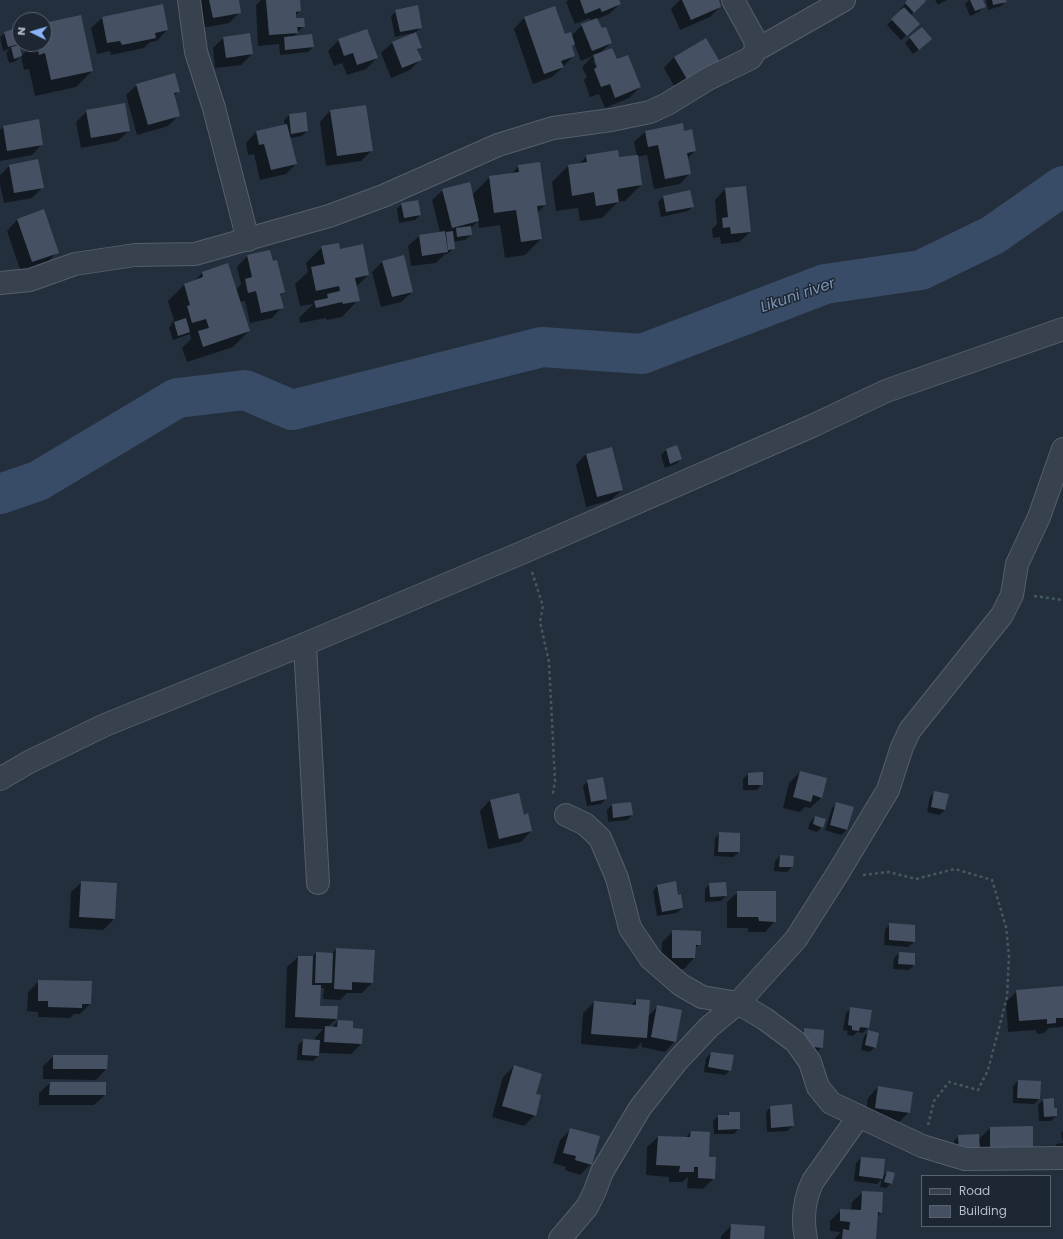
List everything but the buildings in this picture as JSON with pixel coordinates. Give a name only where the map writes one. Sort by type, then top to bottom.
[{"type":"street","points":[[189,0],[196,52],[214,108],[248,240]]},
{"type":"street","points":[[733,0],[755,40],[756,50]]},
{"type":"street","points":[[0,283],[30,280],[75,264],[135,255],[195,254],[329,216],[382,196],[498,145],[553,128],[612,120],[650,112],[667,104],[708,79],[750,58],[756,50],[844,0]]},
{"type":"street","points":[[0,779],[29,762],[105,725],[305,644],[526,551],[812,426],[886,391],[1063,329]]},
{"type":"street","points":[[560,1239],[587,1207],[602,1172],[640,1108],[677,1061],[704,1033],[738,1003],[796,939],[888,790],[902,748],[910,730],[1002,614],[1012,595],[1017,564],[1039,517],[1063,449]]},
{"type":"street","points":[[305,644],[318,883]]},
{"type":"street","points":[[566,815],[585,824],[600,838],[617,878],[630,928],[651,959],[681,985],[702,997],[738,1003],[764,1019],[796,1042],[810,1062],[818,1086],[831,1103],[922,1146],[964,1159],[1063,1158]]},
{"type":"street","points":[[806,1239],[804,1230],[807,1192],[813,1181],[859,1116]]},
{"type":"path","points":[[526,551],[543,606],[540,622],[549,662],[555,780],[553,793],[566,815]]},
{"type":"path","points":[[1012,595],[1037,596],[1063,600]]},
{"type":"path","points":[[838,873],[864,875],[889,872],[916,880],[955,869],[992,880],[1006,927],[1009,956],[1007,997],[988,1070],[978,1090],[948,1082],[934,1101],[922,1146]]},
{"type":"waterway","name":"Likuni river","points":[[0,494],[38,481],[177,398],[245,390],[292,410],[542,347],[642,354],[825,284],[921,270],[993,235],[1063,186]]}]
